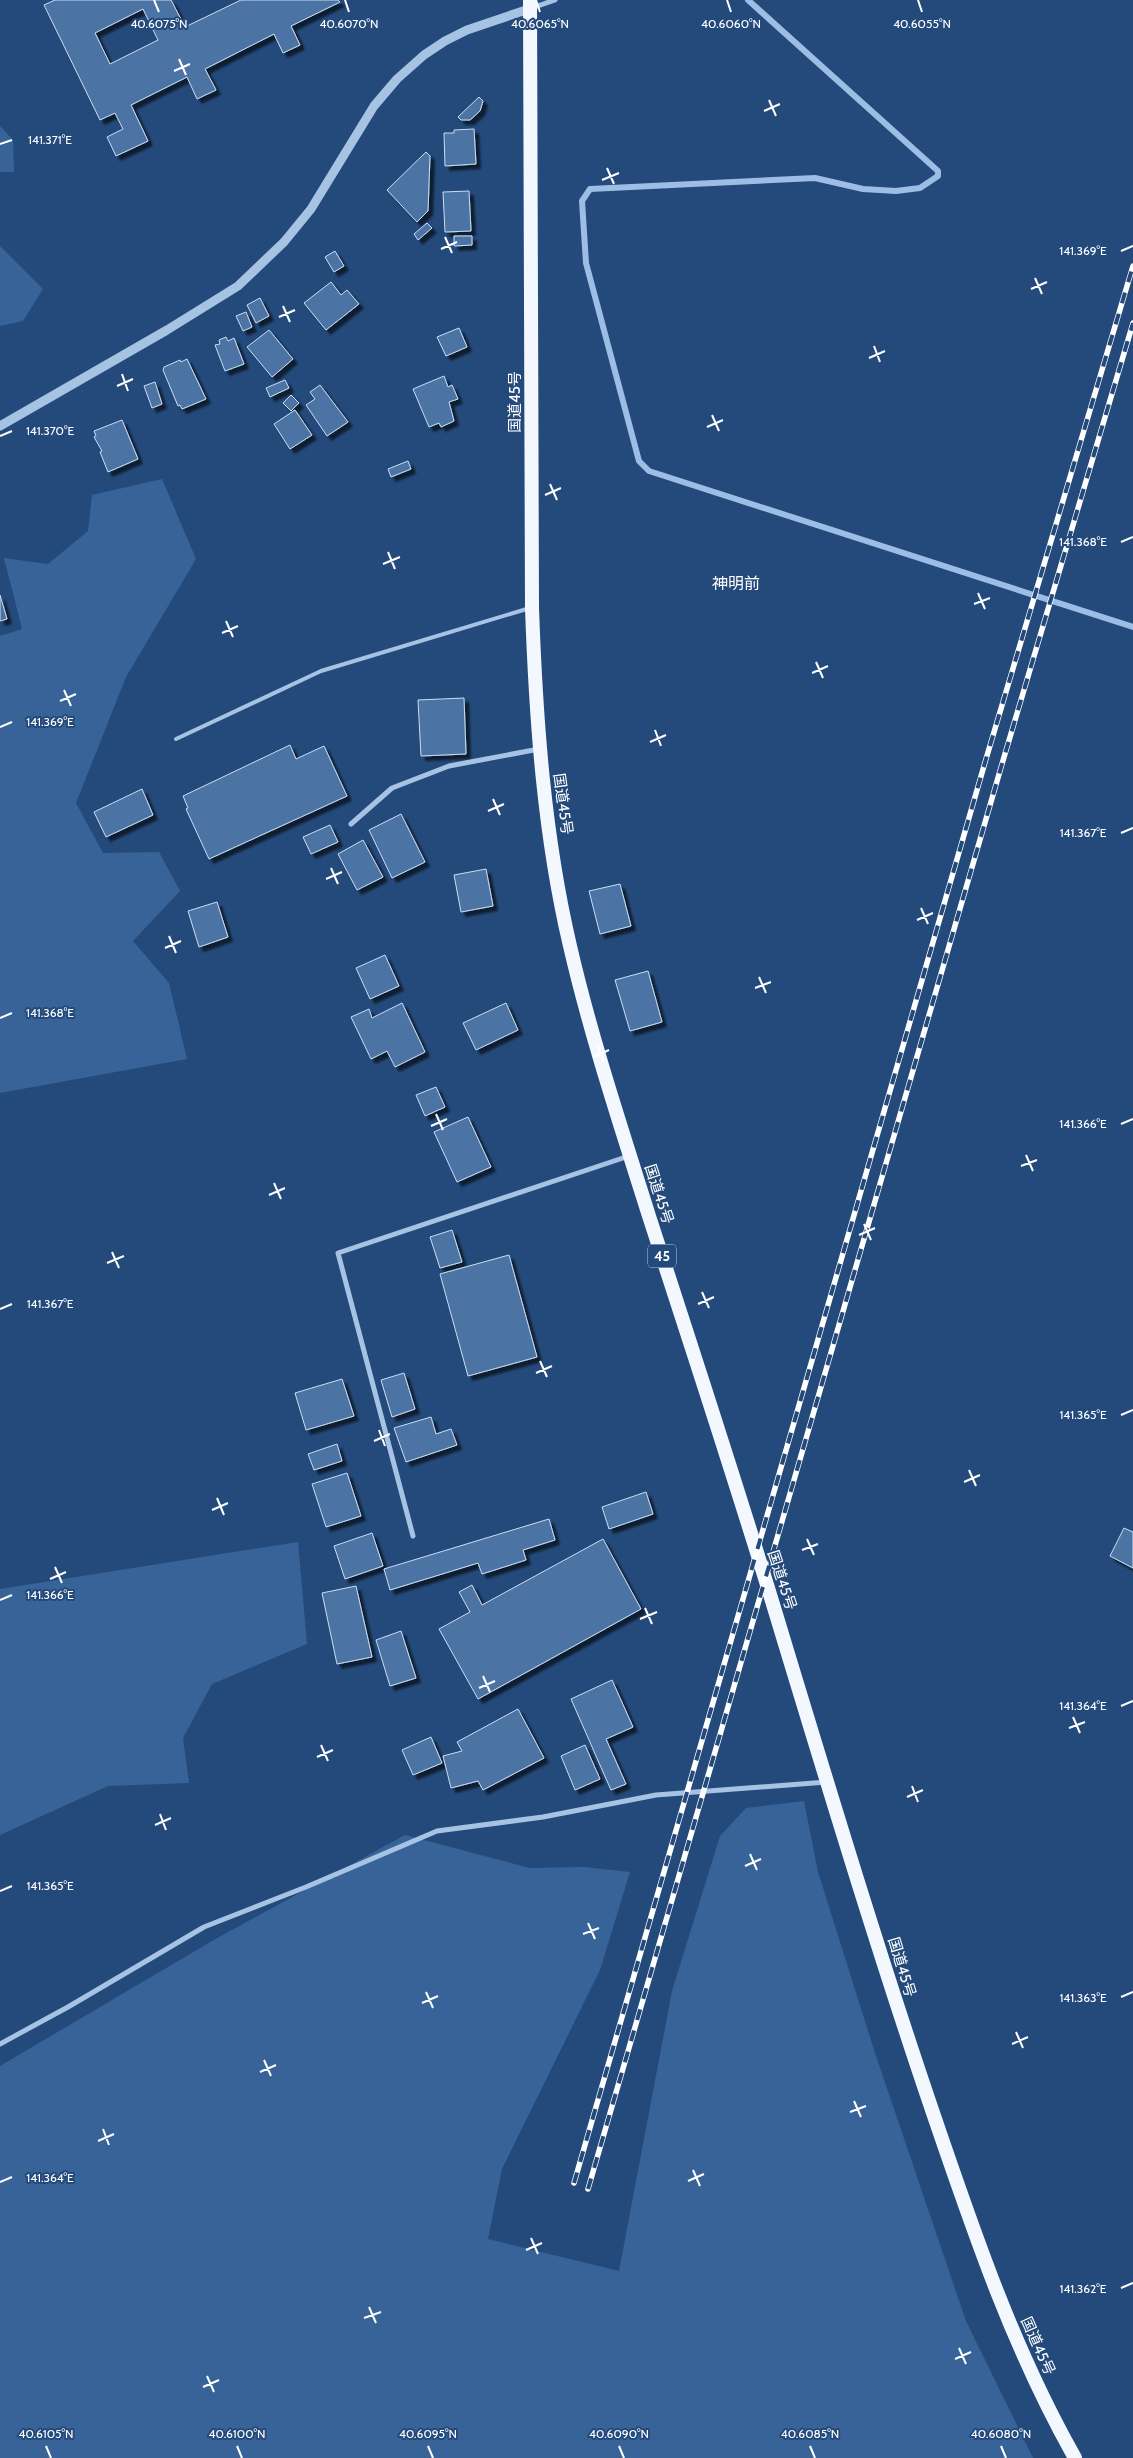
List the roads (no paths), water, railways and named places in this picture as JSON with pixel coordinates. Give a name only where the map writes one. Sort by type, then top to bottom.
[{"type":"highway","name":"国道45号","points":[[530,4],[532,608],[539,749],[549,829],[569,944],[630,1156],[771,1598],[910,2044],[972,2229],[1017,2342],[1052,2418],[1075,2458]]},
{"type":"street","points":[[0,426],[167,330],[238,286],[284,242],[311,209],[374,106],[396,79],[424,55],[445,41],[467,30],[530,4],[555,0]]},
{"type":"street","points":[[351,824],[392,788],[449,766],[539,749]]},
{"type":"street","points":[[413,1536],[338,1253],[630,1156]]},
{"type":"street","points":[[0,2044],[68,2008],[204,1927],[306,1887],[437,1831],[543,1817],[656,1795],[827,1782]]},
{"type":"lane","points":[[176,739],[321,671],[532,608]]},
{"type":"waterway","points":[[748,0],[938,171],[938,176],[920,188],[896,191],[863,189],[815,178],[590,189],[582,201],[586,263],[639,461],[649,471],[1133,627]]},
{"type":"railway","points":[[574,2183],[986,759],[1133,266]]},
{"type":"railway","points":[[588,2189],[1002,764],[1133,323]]},
{"type":"district","name":"神明前","points":[[736,583]]}]
